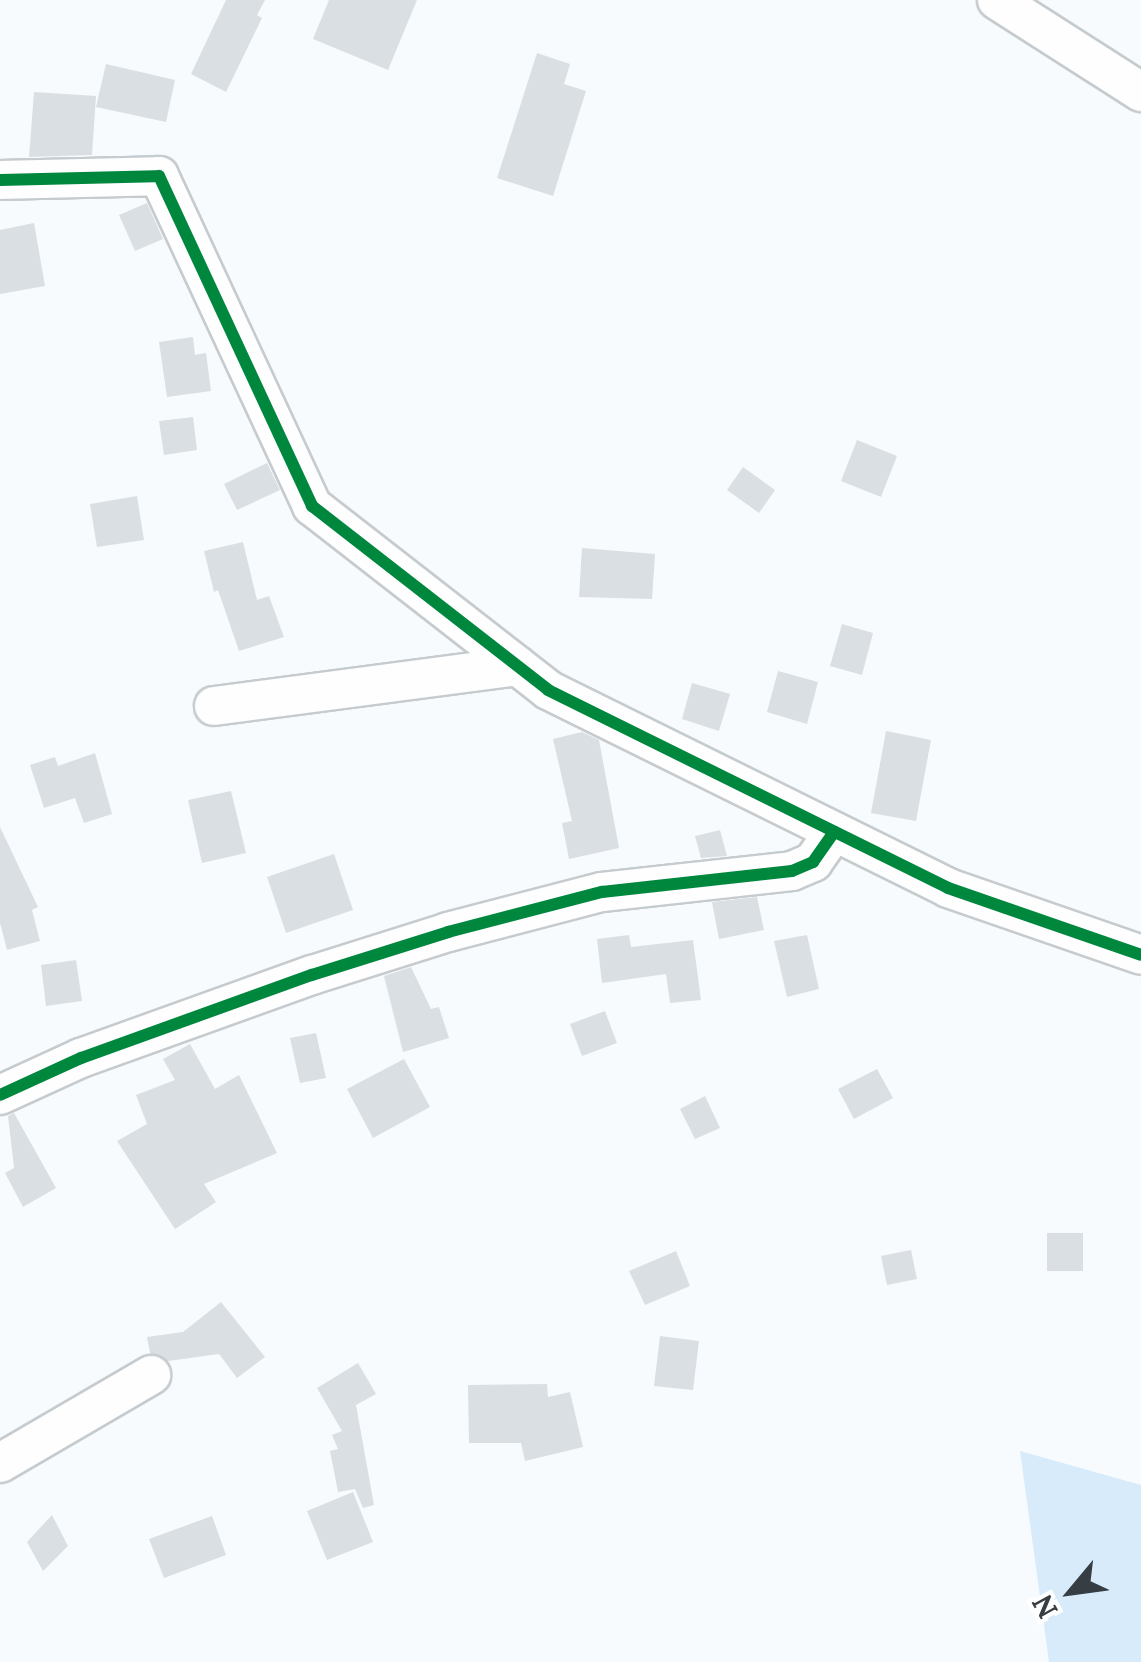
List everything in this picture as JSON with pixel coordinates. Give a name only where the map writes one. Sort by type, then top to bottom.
[{"type":"street","points":[[996,0],[1141,92]]},
{"type":"street","points":[[0,180],[159,176],[312,506],[548,690],[948,888],[1141,955]]},
{"type":"street","points":[[214,706],[517,666]]},
{"type":"street","points":[[0,1095],[99,1051],[312,975],[448,932],[602,892],[792,871],[813,862],[834,832]]},
{"type":"street","points":[[0,1463],[151,1375]]},
{"type":"shaded area","points":[[1020,1451],[1141,1485],[1141,1662],[1049,1662]]},
{"type":"building","points":[[226,0],[265,0],[257,15],[262,18],[226,92],[191,74]]},
{"type":"building","points":[[329,0],[417,0],[388,70],[313,39]]},
{"type":"building","points":[[537,53],[570,64],[564,84],[586,91],[553,196],[497,178]]},
{"type":"building","points":[[106,64],[175,80],[166,122],[96,107]]},
{"type":"building","points":[[34,92],[96,96],[92,155],[29,157]]},
{"type":"building","points":[[147,203],[163,239],[135,251],[119,215]]},
{"type":"building","points":[[34,223],[45,286],[0,294],[0,230]]},
{"type":"building","points":[[193,337],[195,355],[206,353],[211,391],[167,397],[159,342]]},
{"type":"building","points":[[193,417],[197,450],[164,455],[159,421]]},
{"type":"building","points":[[857,440],[897,456],[881,497],[841,481]]},
{"type":"building","points":[[267,463],[280,490],[237,510],[224,484]]},
{"type":"building","points":[[743,467],[775,490],[759,513],[727,490]]},
{"type":"building","points":[[137,496],[144,540],[97,547],[90,504]]},
{"type":"building","points":[[243,542],[257,600],[269,596],[284,637],[239,651],[218,590],[214,592],[204,551]]},
{"type":"building","points":[[582,548],[655,554],[652,599],[579,597]]},
{"type":"building","points":[[842,624],[873,633],[862,675],[830,666]]},
{"type":"building","points":[[778,671],[818,682],[807,724],[767,712]]},
{"type":"building","points":[[692,683],[730,694],[719,731],[682,719]]},
{"type":"building","points":[[886,731],[931,740],[916,821],[871,813]]},
{"type":"building","points":[[582,732],[599,740],[619,848],[569,859],[562,823],[572,821],[553,739]]},
{"type":"building","points":[[95,753],[112,814],[84,823],[75,798],[44,808],[30,765],[55,757],[58,766]]},
{"type":"building","points":[[231,791],[246,853],[202,863],[188,800]]},
{"type":"building","points":[[0,827],[38,907],[32,910],[40,941],[7,950],[0,923]]},
{"type":"building","points":[[720,830],[727,856],[701,858],[695,836]]},
{"type":"building","points":[[334,854],[353,910],[286,933],[267,877]]},
{"type":"building","points":[[757,897],[764,930],[719,939],[712,902]]},
{"type":"building","points":[[629,935],[631,947],[693,940],[701,1000],[670,1003],[666,974],[602,983],[597,939]]},
{"type":"building","points":[[807,935],[819,989],[787,997],[774,941]]},
{"type":"building","points":[[76,960],[82,1001],[46,1006],[41,965]]},
{"type":"building","points":[[411,967],[431,1009],[439,1007],[449,1038],[403,1052],[384,976]]},
{"type":"building","points":[[605,1011],[617,1043],[582,1056],[570,1024]]},
{"type":"building","points":[[316,1033],[326,1078],[300,1083],[290,1038]]},
{"type":"building","points":[[190,1044],[215,1089],[239,1075],[277,1153],[204,1184],[216,1202],[175,1229],[117,1141],[147,1124],[136,1095],[175,1080],[163,1059]]},
{"type":"building","points":[[404,1059],[430,1107],[373,1138],[347,1089]]},
{"type":"building","points":[[877,1069],[893,1098],[854,1119],[838,1089]]},
{"type":"building","points":[[705,1096],[720,1128],[695,1139],[680,1109]]},
{"type":"building","points":[[14,1113],[56,1188],[23,1207],[5,1173],[14,1168],[8,1116]]},
{"type":"building","points":[[1047,1233],[1083,1233],[1083,1271],[1047,1271]]},
{"type":"building","points":[[911,1250],[917,1279],[887,1285],[881,1256]]},
{"type":"building","points":[[676,1251],[690,1286],[645,1305],[629,1271]]},
{"type":"building","points":[[221,1302],[265,1357],[237,1378],[219,1354],[168,1361],[150,1353],[147,1337],[183,1332]]},
{"type":"building","points":[[660,1336],[699,1341],[693,1390],[654,1386]]},
{"type":"building","points":[[358,1363],[376,1394],[356,1405],[374,1505],[363,1508],[355,1489],[338,1492],[330,1451],[338,1449],[332,1435],[342,1431],[317,1388]]},
{"type":"building","points":[[547,1384],[548,1397],[570,1392],[583,1447],[525,1461],[521,1443],[469,1443],[468,1385]]},
{"type":"building","points":[[353,1492],[373,1542],[327,1560],[307,1511]]},
{"type":"building","points":[[52,1515],[68,1546],[43,1571],[27,1542]]},
{"type":"building","points":[[212,1516],[226,1555],[164,1578],[149,1539]]},
{"type":"cycle path","points":[[0,180],[159,176],[312,506],[548,690],[948,888],[1141,955]]},
{"type":"cycle path","points":[[0,1095],[81,1058],[312,975],[448,932],[602,892],[792,871],[813,862],[834,832]]}]
